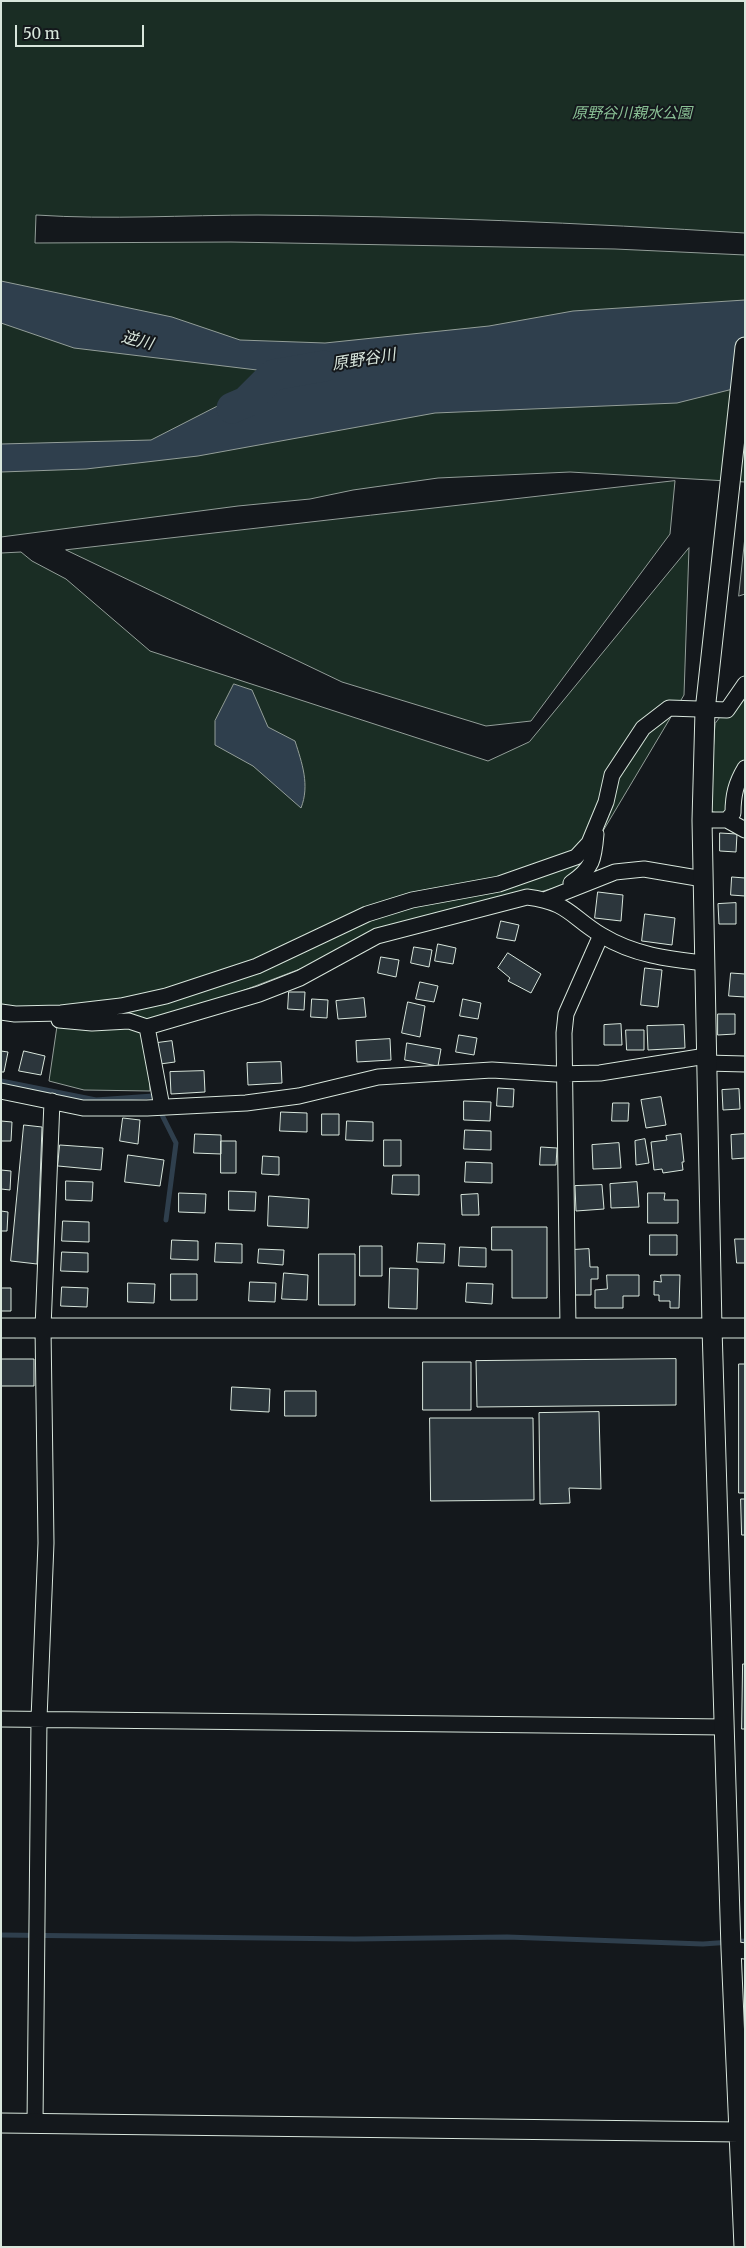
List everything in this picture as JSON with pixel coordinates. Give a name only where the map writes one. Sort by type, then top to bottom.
[{"type":"street","points":[[744,2234],[739,2132],[738,1950],[730,1920],[712,1328],[702,820],[705,711],[745,347]]},
{"type":"street","points":[[8,1013],[61,1013],[121,1006],[175,993],[257,966],[368,914],[412,900],[499,884],[548,868],[576,856],[590,843],[606,802],[612,775],[643,728],[669,708],[705,711],[728,710],[745,684]]},
{"type":"street","points":[[727,820],[733,813],[733,797],[737,782],[745,768]]},
{"type":"street","points":[[702,820],[727,820],[745,830]]},
{"type":"street","points":[[547,899],[586,872],[594,856],[596,825]]},
{"type":"street","points":[[547,899],[615,872],[644,868],[703,879]]},
{"type":"street","points":[[8,1013],[63,1021],[129,1021],[147,1027],[259,994],[300,978],[377,936],[527,897],[547,899],[564,906],[601,935],[656,958],[705,963]]},
{"type":"street","points":[[568,1328],[564,1034],[566,1014],[601,935]]},
{"type":"street","points":[[147,1027],[162,1107]]},
{"type":"street","points":[[1,1091],[83,1108],[162,1107],[246,1103],[299,1096],[378,1077],[492,1070],[566,1074],[706,1060],[745,1064]]},
{"type":"street","points":[[36,2123],[39,1719],[46,1543],[43,1328],[52,1101]]},
{"type":"street","points":[[1,1328],[745,1328]]},
{"type":"street","points":[[1,1719],[725,1727]]},
{"type":"street","points":[[1,2122],[739,2132]]},
{"type":"green space","name":"原野谷川親水公園","points":[[1,1],[745,1],[745,233],[441,218],[258,215],[92,217],[36,215],[35,243],[231,242],[615,249],[745,255],[745,482],[570,472],[438,478],[353,490],[310,499],[238,506],[1,537]]},
{"type":"green space","points":[[675,481],[670,534],[531,721],[486,726],[342,682],[66,550]]},
{"type":"green space","points":[[689,548],[684,695],[572,883],[475,910],[350,950],[147,1027],[150,1091],[84,1090],[49,1081],[57,1026],[93,1022],[1,1010],[1,553],[21,552],[32,561],[66,579],[150,651],[488,761],[529,742]]},
{"type":"green space","points":[[745,684],[745,762],[730,816],[709,811],[715,724]]},
{"type":"shaded area","points":[[745,537],[745,594],[739,596]]},
{"type":"water","name":"逆川","points":[[1,281],[172,317],[240,340],[325,343],[489,326],[573,311],[745,300],[745,386],[677,403],[435,413],[198,456],[86,469],[1,472],[1,444],[151,440],[282,373],[74,348],[1,323]]},
{"type":"water","points":[[234,684],[252,690],[268,727],[295,741],[305,782],[304,799],[301,808],[253,766],[215,745],[215,721]]},
{"type":"building","points":[[720,833],[737,834],[736,852],[720,851]]},
{"type":"building","points":[[732,877],[745,878],[745,896],[731,895]]},
{"type":"building","points":[[598,892],[623,895],[621,921],[595,918]]},
{"type":"building","points":[[736,903],[736,924],[719,924],[718,904]]},
{"type":"building","points":[[645,914],[675,918],[672,945],[642,941]]},
{"type":"building","points":[[501,921],[519,925],[515,941],[497,938]]},
{"type":"building","points":[[438,944],[456,948],[453,964],[435,961]]},
{"type":"building","points":[[414,947],[432,950],[429,967],[411,963]]},
{"type":"building","points":[[508,953],[541,974],[531,993],[508,981],[510,978],[498,968]]},
{"type":"building","points":[[381,957],[399,960],[396,977],[378,973]]},
{"type":"building","points":[[645,968],[662,970],[658,1007],[641,1005]]},
{"type":"building","points":[[731,973],[745,974],[745,997],[729,996]]},
{"type":"building","points":[[420,982],[438,986],[434,1002],[416,999]]},
{"type":"building","points":[[289,992],[305,992],[304,1010],[288,1009]]},
{"type":"building","points":[[364,998],[366,1017],[338,1019],[336,1001]]},
{"type":"building","points":[[312,999],[328,1000],[327,1018],[311,1017]]},
{"type":"building","points":[[463,999],[481,1003],[478,1019],[460,1016]]},
{"type":"building","points":[[408,1002],[425,1006],[420,1037],[402,1033]]},
{"type":"building","points":[[718,1014],[735,1014],[735,1034],[718,1035]]},
{"type":"building","points":[[621,1024],[622,1045],[604,1045],[604,1025]]},
{"type":"building","points":[[684,1025],[685,1048],[648,1050],[647,1026]]},
{"type":"building","points":[[626,1030],[644,1030],[644,1050],[627,1050]]},
{"type":"building","points":[[459,1035],[477,1038],[474,1055],[456,1052]]},
{"type":"building","points":[[390,1039],[391,1060],[357,1062],[356,1041]]},
{"type":"building","points":[[172,1041],[175,1062],[160,1064],[157,1043]]},
{"type":"building","points":[[407,1043],[441,1049],[438,1066],[405,1060]]},
{"type":"building","points":[[1,1051],[8,1052],[4,1072],[1,1072]]},
{"type":"building","points":[[24,1051],[45,1056],[41,1075],[19,1071]]},
{"type":"building","points":[[281,1062],[282,1083],[248,1085],[247,1063]]},
{"type":"building","points":[[204,1071],[205,1092],[171,1094],[170,1072]]},
{"type":"building","points":[[498,1088],[514,1089],[513,1107],[497,1106]]},
{"type":"building","points":[[739,1089],[740,1109],[723,1110],[722,1090]]},
{"type":"building","points":[[661,1097],[666,1125],[646,1128],[641,1100]]},
{"type":"building","points":[[464,1101],[491,1102],[490,1121],[464,1120]]},
{"type":"building","points":[[613,1103],[629,1103],[628,1121],[612,1121]]},
{"type":"building","points":[[281,1112],[307,1113],[307,1132],[280,1131]]},
{"type":"building","points":[[322,1114],[339,1114],[339,1135],[322,1135]]},
{"type":"building","points":[[123,1118],[140,1120],[138,1144],[120,1141]]},
{"type":"building","points":[[1,1121],[12,1122],[11,1141],[1,1141]]},
{"type":"building","points":[[347,1121],[373,1122],[373,1141],[346,1140]]},
{"type":"building","points":[[24,1125],[42,1127],[37,1264],[11,1261]]},
{"type":"building","points":[[465,1130],[491,1131],[491,1150],[464,1149]]},
{"type":"building","points":[[195,1134],[221,1135],[221,1154],[194,1153]]},
{"type":"building","points":[[681,1134],[683,1170],[663,1173],[662,1169],[654,1170],[651,1142],[667,1140],[666,1136]]},
{"type":"building","points":[[745,1134],[745,1158],[732,1159],[731,1135]]},
{"type":"building","points":[[645,1139],[649,1163],[636,1165],[635,1141]]},
{"type":"building","points":[[384,1140],[401,1140],[401,1166],[384,1166]]},
{"type":"building","points":[[221,1141],[236,1141],[236,1173],[221,1173]]},
{"type":"building","points":[[619,1143],[621,1168],[593,1169],[592,1145]]},
{"type":"building","points":[[60,1145],[103,1148],[101,1170],[58,1166]]},
{"type":"building","points":[[541,1147],[557,1148],[556,1165],[540,1165]]},
{"type":"building","points":[[128,1155],[164,1160],[160,1186],[125,1182]]},
{"type":"building","points":[[263,1156],[279,1157],[279,1175],[262,1174]]},
{"type":"building","points":[[466,1162],[492,1163],[492,1183],[465,1182]]},
{"type":"building","points":[[1,1170],[11,1171],[10,1190],[1,1189]]},
{"type":"building","points":[[393,1175],[419,1175],[419,1195],[392,1194]]},
{"type":"building","points":[[66,1181],[93,1182],[92,1201],[66,1200]]},
{"type":"building","points":[[637,1182],[639,1207],[611,1208],[610,1184]]},
{"type":"building","points":[[602,1185],[604,1209],[576,1211],[575,1186]]},
{"type":"building","points":[[229,1191],[256,1192],[255,1211],[229,1210]]},
{"type":"building","points":[[179,1193],[206,1194],[205,1213],[179,1212]]},
{"type":"building","points":[[648,1193],[665,1193],[664,1200],[678,1200],[678,1223],[648,1223]]},
{"type":"building","points":[[478,1194],[479,1215],[462,1215],[461,1195]]},
{"type":"building","points":[[269,1196],[309,1199],[308,1228],[268,1226]]},
{"type":"building","points":[[1,1211],[8,1212],[7,1231],[1,1231]]},
{"type":"building","points":[[63,1221],[89,1222],[89,1242],[62,1241]]},
{"type":"building","points":[[492,1227],[547,1227],[547,1298],[512,1298],[512,1250],[492,1250]]},
{"type":"building","points":[[650,1235],[677,1235],[677,1255],[650,1255]]},
{"type":"building","points":[[735,1239],[745,1239],[745,1263],[737,1263]]},
{"type":"building","points":[[172,1240],[198,1241],[198,1260],[171,1259]]},
{"type":"building","points":[[216,1243],[242,1244],[242,1263],[215,1262]]},
{"type":"building","points":[[418,1243],[445,1244],[444,1263],[417,1262]]},
{"type":"building","points":[[360,1246],[382,1246],[382,1276],[360,1276]]},
{"type":"building","points":[[460,1247],[486,1248],[486,1267],[459,1266]]},
{"type":"building","points":[[259,1249],[284,1250],[283,1265],[258,1263]]},
{"type":"building","points":[[589,1249],[590,1267],[598,1267],[598,1279],[591,1279],[591,1295],[573,1295],[572,1250]]},
{"type":"building","points":[[62,1252],[88,1253],[88,1272],[61,1271]]},
{"type":"building","points":[[319,1254],[355,1254],[355,1305],[319,1305]]},
{"type":"building","points":[[390,1268],[418,1269],[417,1309],[389,1308]]},
{"type":"building","points":[[284,1273],[308,1275],[307,1300],[282,1299]]},
{"type":"building","points":[[171,1274],[197,1274],[197,1300],[171,1300]]},
{"type":"building","points":[[607,1275],[639,1275],[639,1296],[623,1296],[623,1308],[595,1308],[595,1290],[607,1289]]},
{"type":"building","points":[[661,1275],[680,1275],[679,1308],[670,1308],[670,1301],[659,1301],[659,1295],[654,1295],[654,1281],[661,1282]]},
{"type":"building","points":[[250,1282],[276,1283],[275,1302],[249,1301]]},
{"type":"building","points":[[128,1283],[155,1284],[154,1303],[128,1302]]},
{"type":"building","points":[[467,1283],[493,1284],[492,1304],[466,1302]]},
{"type":"building","points":[[62,1287],[88,1288],[87,1307],[61,1306]]},
{"type":"building","points":[[1,1288],[11,1288],[11,1311],[1,1311]]},
{"type":"building","points":[[1,1359],[34,1359],[34,1386],[1,1386]]},
{"type":"building","points":[[676,1359],[676,1405],[477,1407],[476,1361]]},
{"type":"building","points":[[423,1362],[471,1362],[471,1410],[423,1410]]},
{"type":"building","points":[[739,1364],[745,1364],[745,1493],[739,1493]]},
{"type":"building","points":[[232,1387],[270,1389],[269,1412],[231,1410]]},
{"type":"building","points":[[285,1391],[316,1391],[316,1416],[285,1416]]},
{"type":"building","points":[[599,1412],[601,1489],[569,1488],[570,1503],[540,1504],[539,1413]]},
{"type":"building","points":[[430,1418],[533,1418],[534,1500],[431,1501]]},
{"type":"building","points":[[741,1499],[745,1499],[745,1535],[742,1535]]},
{"type":"building","points":[[743,1664],[745,1664],[745,1729],[742,1729]]},
{"type":"waterway","name":"原野谷川","points":[[232,408],[246,402],[273,375],[324,366]]},
{"type":"waterway","points":[[1,1081],[96,1100],[153,1096],[156,1102]]},
{"type":"waterway","points":[[159,1109],[176,1143],[166,1220]]},
{"type":"waterway","points":[[1,1935],[355,1939],[507,1937],[703,1944],[745,1941]]}]
